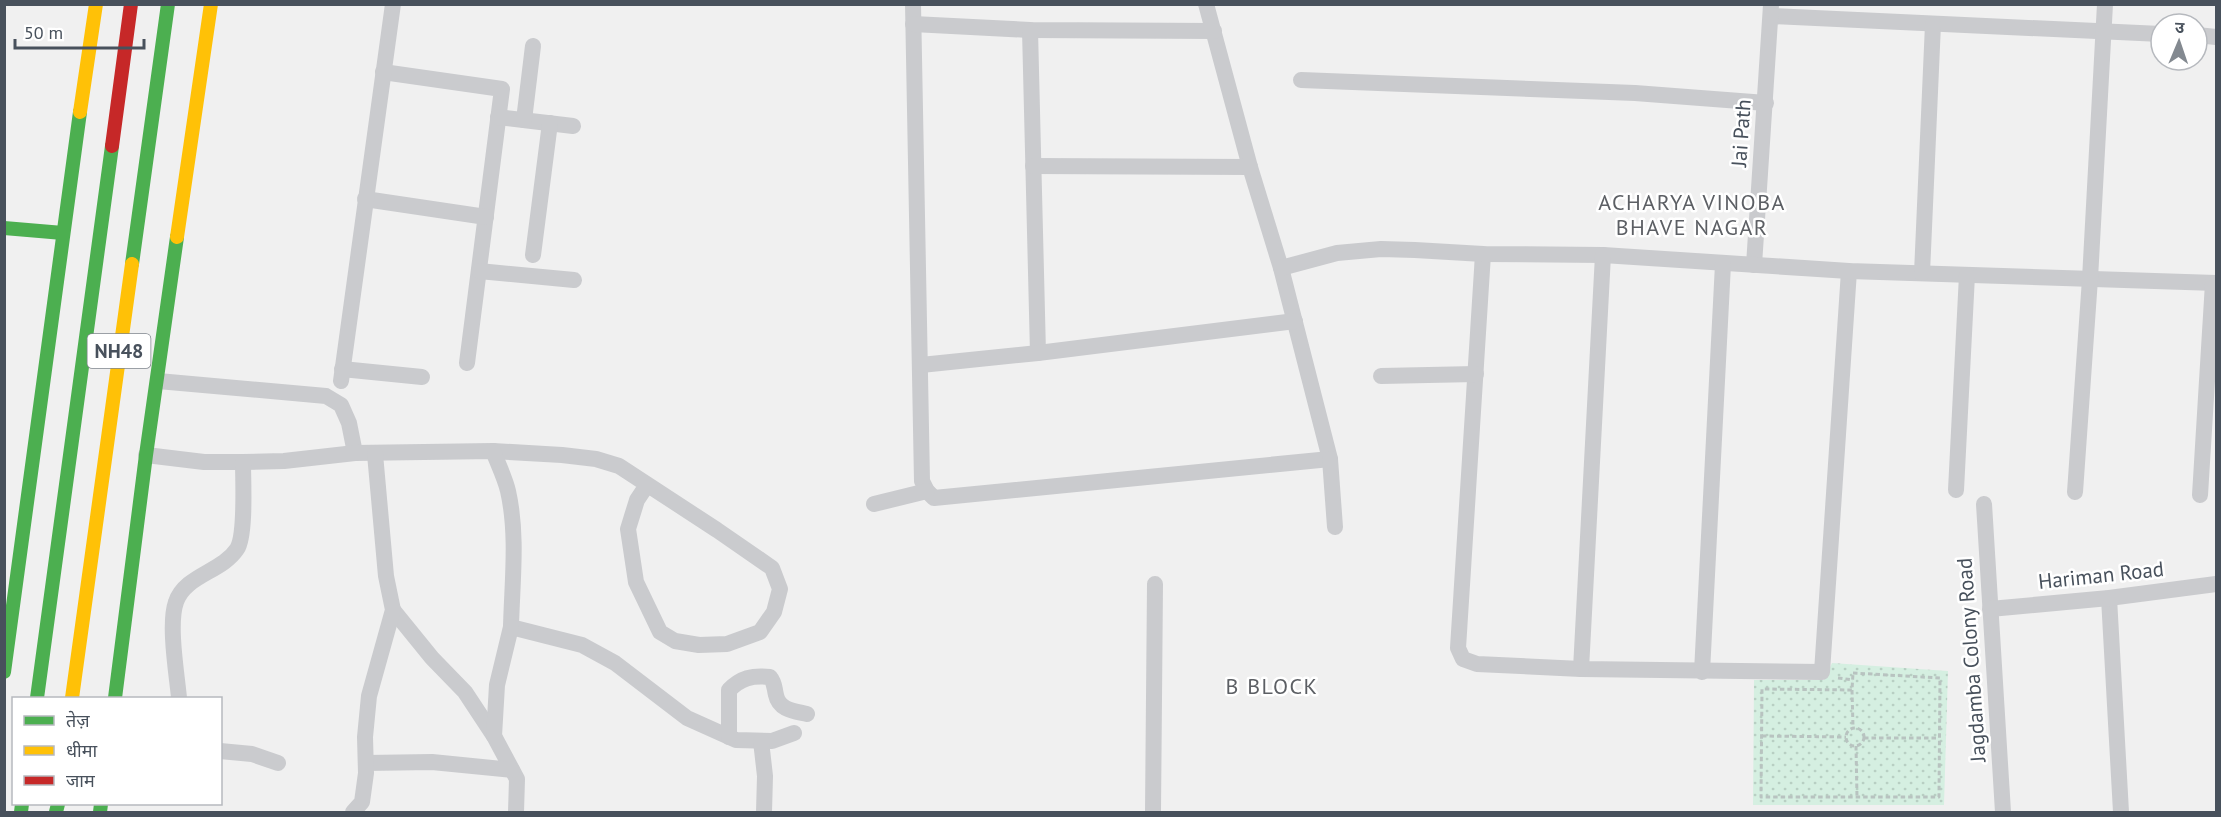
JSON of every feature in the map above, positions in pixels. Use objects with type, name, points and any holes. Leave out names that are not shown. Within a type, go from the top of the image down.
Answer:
[{"type":"main road","points":[[4,672],[96,4]]},
{"type":"main road","name":"NH48","points":[[37,697],[131,4]]},
{"type":"main road","name":"NH48","points":[[72,697],[168,4]]},
{"type":"main road","points":[[115,697],[146,455],[211,4]]},
{"type":"main road","points":[[4,228],[63,233]]},
{"type":"street","points":[[393,4],[341,375],[422,377]]},
{"type":"street","points":[[913,4],[922,481],[927,491],[934,498],[1330,459]]},
{"type":"street","points":[[1206,4],[1250,167],[1281,268],[1330,459],[1335,527]]},
{"type":"street","points":[[2075,492],[2090,279],[2105,4]]},
{"type":"street","points":[[1771,10],[1933,24],[2149,33]]},
{"type":"street","name":"Jai Path","points":[[1754,265],[1771,10]]},
{"type":"street","points":[[913,24],[1030,30],[1214,31]]},
{"type":"street","points":[[1922,273],[1933,24]]},
{"type":"street","points":[[1030,30],[1038,353]]},
{"type":"street","points":[[524,120],[533,46]]},
{"type":"street","points":[[383,72],[502,89],[467,363]]},
{"type":"street","points":[[1301,80],[1635,93],[1766,103]]},
{"type":"street","points":[[498,117],[573,126]]},
{"type":"street","points":[[533,255],[549,123]]},
{"type":"street","points":[[1033,166],[1250,167]]},
{"type":"street","points":[[364,199],[486,216]]},
{"type":"street","points":[[1281,268],[1337,253],[1381,249],[1483,254],[1603,255],[1849,271],[2215,283],[2200,495]]},
{"type":"street","points":[[1483,254],[1458,648],[1463,659],[1477,664],[1581,669],[1822,672],[1849,271]]},
{"type":"street","points":[[1581,669],[1603,255]]},
{"type":"street","points":[[1702,672],[1723,264]]},
{"type":"street","points":[[479,271],[574,280]]},
{"type":"street","points":[[1956,490],[1967,275]]},
{"type":"street","points":[[921,365],[1295,321]]},
{"type":"street","points":[[1381,376],[1476,374]]},
{"type":"street","points":[[158,381],[326,396],[341,405],[349,423],[355,453]]},
{"type":"street","points":[[146,455],[204,462],[284,461],[355,453],[493,452],[596,459],[618,466],[647,485],[772,568],[780,589],[774,612],[760,632],[728,644],[699,645],[675,641],[660,632],[636,582],[628,529],[638,500],[647,485]]},
{"type":"street","points":[[493,452],[508,490],[512,515],[513,560],[511,627],[497,686],[494,736]]},
{"type":"street","points":[[353,813],[362,802],[369,696],[393,610],[386,576],[375,454]]},
{"type":"street","points":[[179,697],[173,622],[176,602],[185,587],[229,557],[238,548],[242,534],[243,462]]},
{"type":"street","points":[[874,504],[927,491]]},
{"type":"street","name":"Jagdamba Colony Road","points":[[1984,504],[2003,813]]},
{"type":"street","points":[[1153,813],[1155,584]]},
{"type":"street","name":"Hariman Road","points":[[1990,609],[2109,598],[2217,584]]},
{"type":"street","points":[[2109,598],[2121,813]]},
{"type":"street","points":[[393,610],[432,658],[465,692],[494,736],[517,779],[516,813]]},
{"type":"street","points":[[511,627],[582,645],[615,663],[687,718],[736,740],[772,741],[794,734]]},
{"type":"street","points":[[729,737],[729,690],[740,680],[760,676],[770,677],[774,683],[776,698],[786,710],[807,714]]},
{"type":"street","points":[[761,741],[765,776],[764,813]]},
{"type":"street","points":[[222,751],[252,754],[278,763]]},
{"type":"street","points":[[366,764],[432,762],[512,770]]},
{"type":"path","points":[[1852,690],[1762,689],[1761,797],[1939,797],[1940,678],[1853,673],[1853,728]]},
{"type":"path","points":[[1853,728],[1861,730],[1864,738],[1862,743],[1856,746],[1848,742],[1846,736],[1853,728]]},
{"type":"path","points":[[1761,736],[1846,736]]},
{"type":"path","points":[[1864,738],[1939,738]]},
{"type":"path","points":[[1856,746],[1857,797]]},
{"type":"green space","points":[[1832,663],[1948,671],[1944,805],[1753,805],[1754,680],[1824,680]]},
{"type":"traffic: fast","points":[[132,264],[168,4]]},
{"type":"traffic: fast","points":[[4,672],[80,112]]},
{"type":"traffic: fast","points":[[37,697],[112,146]]},
{"type":"traffic: fast","points":[[4,228],[63,233]]},
{"type":"traffic: fast","points":[[115,697],[177,237]]},
{"type":"traffic: fast","points":[[21,812],[22,805]]},
{"type":"traffic: fast","points":[[56,812],[58,805]]},
{"type":"traffic: fast","points":[[100,812],[101,805]]},
{"type":"traffic: slow","points":[[80,112],[96,4]]},
{"type":"traffic: slow","points":[[177,237],[211,4]]},
{"type":"traffic: slow","points":[[72,697],[132,264]]},
{"type":"traffic: jam","points":[[112,146],[131,4]]},
{"type":"district","name":"ACHARYA VINOBA BHAVE NAGAR","points":[[1692,214]]},
{"type":"district","name":"B BLOCK","points":[[1272,686]]}]
